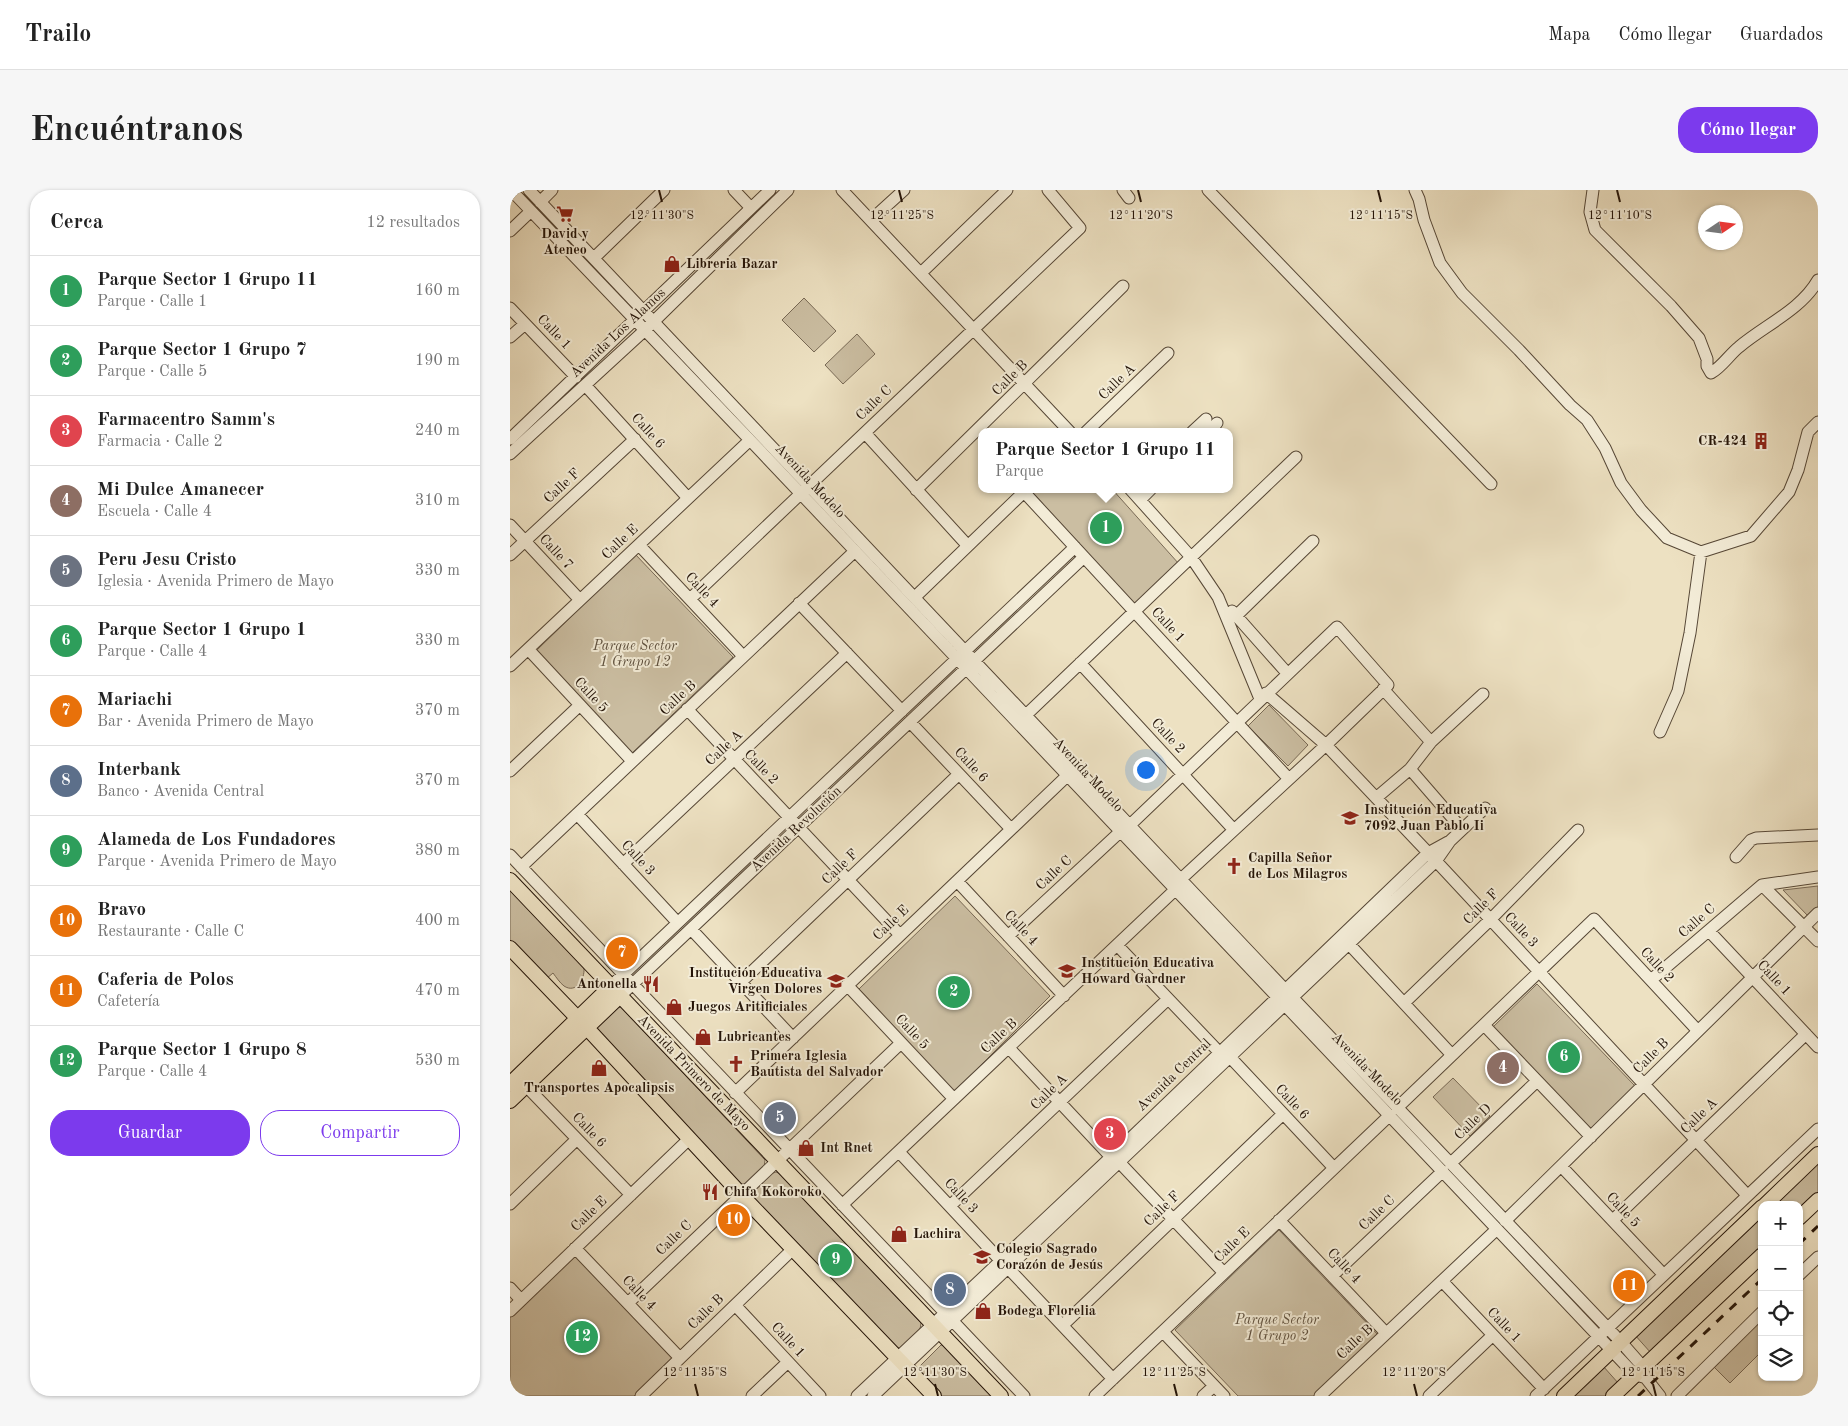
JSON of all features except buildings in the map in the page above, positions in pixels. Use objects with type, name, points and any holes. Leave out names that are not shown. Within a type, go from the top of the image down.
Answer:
[{"type":"main road","name":"Avenida Primero de Mayo","points":[[510,880],[1002,1396]]},
{"type":"main road","points":[[510,948],[934,1396]]},
{"type":"main road","name":"Avenida Revolución","points":[[510,1101],[516,1079],[582,1023],[615,991]]},
{"type":"main road","points":[[1768,1201],[1818,1154]]},
{"type":"main road","points":[[1803,1214],[1818,1200]]},
{"type":"main road","points":[[1564,1396],[1758,1211]]},
{"type":"main road","points":[[1613,1396],[1641,1373],[1758,1259]]},
{"type":"street","name":"Avenida Modelo","points":[[511,190],[750,440],[805,489],[915,597],[961,655]]},
{"type":"street","name":"Avenida Modelo","points":[[529,190],[645,311],[805,489],[855,550],[970,664],[1026,715],[1126,828],[1284,997],[1617,1346],[1660,1396]]},
{"type":"street","points":[[540,202],[552,190]]},
{"type":"street","points":[[594,258],[664,190]]},
{"type":"street","points":[[734,190],[751,208]]},
{"type":"street","name":"Avenida Los Alamos","points":[[510,454],[645,330],[788,190]]},
{"type":"street","points":[[842,190],[1066,428]]},
{"type":"street","points":[[871,220],[904,190]]},
{"type":"street","points":[[920,273],[1007,190]]},
{"type":"street","name":"Calle C","points":[[690,599],[1080,228],[1048,190]]},
{"type":"street","points":[[1208,190],[1491,484]]},
{"type":"street","points":[[1415,190],[1440,263],[1462,293],[1519,350],[1570,406],[1587,420],[1605,448],[1621,483],[1641,510],[1667,538],[1701,552],[1751,536],[1789,492],[1798,470],[1808,432],[1818,422]]},
{"type":"street","points":[[1594,190],[1590,212],[1595,230],[1671,306],[1699,338],[1707,358],[1707,366],[1711,373],[1751,337],[1796,306],[1811,292],[1818,280]]},
{"type":"street","name":"Avenida Los Alamos","points":[[510,439],[751,208],[762,193]]},
{"type":"street","points":[[510,231],[531,211]]},
{"type":"street","name":"Calle B","points":[[980,428],[1123,286]]},
{"type":"street","name":"Calle 1","points":[[510,308],[576,377]]},
{"type":"street","points":[[510,337],[525,324]]},
{"type":"street","name":"Calle A","points":[[1090,428],[1168,353]]},
{"type":"street","name":"Calle 6","points":[[586,385],[688,498]]},
{"type":"street","name":"Calle B","points":[[916,490],[978,430]]},
{"type":"street","points":[[865,433],[968,546]]},
{"type":"street","name":"Calle F","points":[[510,556],[635,439]]},
{"type":"street","name":"Calle E","points":[[510,666],[750,440]]},
{"type":"street","points":[[1026,715],[1296,458]]},
{"type":"street","points":[[915,597],[1023,493]]},
{"type":"street","name":"Calle 1","points":[[1027,493],[1289,779]]},
{"type":"street","points":[[1134,493],[1191,557],[1218,597],[1287,673]]},
{"type":"street","points":[[1140,500],[1147,493]]},
{"type":"street","name":"Calle 7","points":[[510,525],[580,600]]},
{"type":"street","points":[[1236,616],[1313,541]]},
{"type":"street","name":"Calle 4","points":[[639,545],[743,656]]},
{"type":"street","name":"Avenida Revolución","points":[[615,991],[632,984],[691,929],[902,711],[1075,547]]},
{"type":"street","name":"Calle B","points":[[521,867],[855,550]]},
{"type":"street","points":[[1660,732],[1678,691],[1690,633],[1701,552]]},
{"type":"street","name":"Avenida Revolución","points":[[615,991],[623,975],[678,922],[910,722],[1084,557]]},
{"type":"street","points":[[1218,597],[1263,696]]},
{"type":"street","points":[[798,604],[902,711]]},
{"type":"street","name":"Calle C","points":[[1008,936],[1183,775],[1263,696],[1337,627],[1388,684],[1383,689]]},
{"type":"street","name":"Calle 5","points":[[528,650],[632,761]]},
{"type":"street","name":"Calle A","points":[[623,864],[846,653]]},
{"type":"street","name":"Calle 2","points":[[1080,663],[1234,830]]},
{"type":"street","name":"Avenida Modelo","points":[[970,664],[1068,775],[1126,828]]},
{"type":"street","points":[[1383,689],[1431,742]]},
{"type":"street","name":"Calle B","points":[[842,1205],[1064,996],[1234,830],[1383,689]]},
{"type":"street","points":[[1376,798],[1410,769],[1431,742],[1483,694]]},
{"type":"street","name":"Calle 3","points":[[1263,696],[1326,745],[1491,919],[1747,1195]]},
{"type":"street","points":[[510,771],[580,705]]},
{"type":"street","name":"Calle 2","points":[[688,709],[793,823]]},
{"type":"street","name":"Calle 6","points":[[910,722],[1011,829]]},
{"type":"street","points":[[1410,769],[1462,830]]},
{"type":"street","name":"Calle F","points":[[741,982],[959,774]]},
{"type":"street","name":"Calle E","points":[[735,1093],[1068,775]]},
{"type":"street","name":"Avenida Central","points":[[873,1396],[901,1362],[936,1328],[1116,1160],[1224,1054],[1485,808]]},
{"type":"street","name":"Calle 3","points":[[576,814],[678,922]]},
{"type":"street","points":[[793,823],[900,936]]},
{"type":"street","name":"Calle F","points":[[1404,1003],[1491,919],[1578,830]]},
{"type":"street","points":[[1736,857],[1756,838],[1818,835]]},
{"type":"street","name":"Avenida Primero de Mayo","points":[[510,855],[1024,1396]]},
{"type":"street","name":"Avenida Central","points":[[1284,997],[1348,943],[1432,857]]},
{"type":"street","points":[[1762,885],[1818,878]]},
{"type":"street","name":"Calle 4","points":[[957,881],[1064,996]]},
{"type":"street","points":[[1762,885],[1818,941]]},
{"type":"street","name":"Calle C","points":[[1651,980],[1762,885]]},
{"type":"street","name":"Calle B","points":[[1320,1396],[1501,1225],[1818,914]]},
{"type":"street","name":"Calle E","points":[[1095,1396],[1594,920]]},
{"type":"street","name":"Calle 2","points":[[1594,920],[1698,1031]]},
{"type":"street","points":[[691,929],[793,1038]]},
{"type":"street","name":"Calle 1","points":[[1709,931],[1818,1047]]},
{"type":"street","points":[[1348,943],[1452,1055]]},
{"type":"street","points":[[1117,945],[1224,1054]]},
{"type":"street","name":"Calle 5","points":[[847,985],[954,1099]]},
{"type":"street","name":"Calle A","points":[[950,1206],[1168,999]]},
{"type":"street","points":[[1484,1025],[1591,1137]]},
{"type":"street","name":"Calle A","points":[[1613,1220],[1806,1034]]},
{"type":"street","points":[[790,1149],[901,1043]]},
{"type":"street","points":[[1008,1048],[1224,1273]]},
{"type":"street","name":"Calle 6","points":[[1224,1054],[1334,1168]]},
{"type":"street","name":"Calle 6","points":[[516,1079],[631,1194]]},
{"type":"street","name":"Calle D","points":[[1447,1167],[1537,1081]]},
{"type":"street","name":"Calle F","points":[[1062,1325],[1283,1114]]},
{"type":"street","points":[[1540,1392],[1818,1129]]},
{"type":"street","name":"Calle E","points":[[510,1311],[689,1138]]},
{"type":"street","points":[[510,1204],[577,1139]]},
{"type":"street","name":"Calle C","points":[[628,1303],[790,1149]]},
{"type":"street","name":"Calle 3","points":[[898,1152],[1113,1379]]},
{"type":"street","name":"Calle 5","points":[[1561,1166],[1663,1274]]},
{"type":"street","name":"Calle C","points":[[1332,1276],[1447,1167]]},
{"type":"street","name":"Calle 4","points":[[1279,1220],[1386,1333]]},
{"type":"street","name":"Calle 4","points":[[575,1248],[680,1358]]},
{"type":"street","name":"Calle B","points":[[641,1396],[793,1249]]},
{"type":"street","points":[[1803,1271],[1818,1257]]},
{"type":"street","name":"Calle 1","points":[[1442,1281],[1493,1335],[1540,1392]]},
{"type":"street","points":[[510,1288],[521,1300]]},
{"type":"street","name":"Calle 1","points":[[735,1305],[820,1396]]},
{"type":"street","points":[[1677,1396],[1758,1316]]},
{"type":"street","points":[[1163,1332],[1224,1396]]},
{"type":"street","points":[[1429,1396],[1493,1335]]},
{"type":"street","points":[[752,1396],[788,1362]]},
{"type":"street","name":"Avenida Central","points":[[857,1396],[901,1362]]},
{"type":"street","points":[[1203,1396],[1214,1386]]},
{"type":"street","points":[[1329,1387],[1337,1396]]},
{"type":"green space","points":[[804,298],[836,331],[814,352],[782,320]]},
{"type":"green space","points":[[857,334],[875,354],[843,384],[825,365]]},
{"type":"green space","points":[[1033,493],[1116,493],[1179,564],[1135,605]]},
{"type":"green space","name":"Parque Sector 1 Grupo 12","points":[[635,554],[733,657],[632,753],[536,651]]},
{"type":"green space","points":[[1269,705],[1308,745],[1288,766],[1248,726]]},
{"type":"green space","points":[[1818,886],[1818,907],[1808,916],[1783,890]]},
{"type":"green space","points":[[510,890],[584,968],[583,977],[576,987],[568,988],[564,986],[553,973],[546,979],[510,942]]},
{"type":"green space","points":[[955,896],[1050,996],[954,1092],[859,989]]},
{"type":"green space","points":[[1537,984],[1635,1086],[1591,1129],[1492,1028]]},
{"type":"green space","points":[[621,1007],[765,1160],[764,1167],[747,1184],[738,1184],[595,1028],[616,1008]]},
{"type":"green space","points":[[1453,1078],[1490,1116],[1470,1136],[1433,1097]]},
{"type":"green space","points":[[1818,1163],[1818,1193],[1803,1207],[1803,1201],[1777,1201]]},
{"type":"green space","points":[[776,1172],[781,1174],[921,1323],[917,1334],[901,1348],[896,1348],[751,1196],[761,1182]]},
{"type":"green space","points":[[1758,1219],[1758,1250],[1651,1353],[1634,1334]]},
{"type":"green space","name":"Parque Sector 1 Grupo 2","points":[[1279,1230],[1378,1335],[1314,1396],[1238,1396],[1175,1330]]},
{"type":"green space","points":[[575,1255],[674,1358],[634,1396],[513,1396],[510,1393],[510,1316]]},
{"type":"green space","points":[[1758,1324],[1758,1355],[1730,1383],[1714,1367]]},
{"type":"green space","points":[[941,1345],[944,1345],[993,1396],[940,1396],[918,1371],[919,1367]]},
{"type":"green space","points":[[1603,1366],[1619,1384],[1606,1396],[1572,1396]]},
{"type":"railway","points":[[1803,1240],[1818,1226]]},
{"type":"railway","points":[[1638,1396],[1758,1283]]},
{"type":"place","name":"David y Ateneo","points":[[565,214]]},
{"type":"place","name":"Libreria Bazar","points":[[672,264]]},
{"type":"place","name":"CR-424","points":[[1761,441]]},
{"type":"place","name":"Parque Sector 1 Grupo 11","points":[[1106,528]]},
{"type":"place","name":"Institución Educativa 7092 Juan Pablo Ii","points":[[1350,818]]},
{"type":"place","name":"Capilla Señor de Los Milagros","points":[[1234,866]]},
{"type":"place","name":"Mariachi","points":[[622,953]]},
{"type":"place","name":"Institución Educativa Howard Gardner","points":[[1067,971]]},
{"type":"place","name":"Institución Educativa Virgen Dolores","points":[[836,981]]},
{"type":"place","name":"Antonella","points":[[651,984]]},
{"type":"place","name":"Parque Sector 1 Grupo 7","points":[[954,992]]},
{"type":"place","name":"Juegos Aritificiales","points":[[674,1007]]},
{"type":"place","name":"Lubricantes","points":[[703,1037]]},
{"type":"place","name":"Parque Sector 1 Grupo 1","points":[[1564,1057]]},
{"type":"place","name":"Primera Iglesia Bautista del Salvador","points":[[736,1064]]},
{"type":"place","name":"Transportes Apocalipsis","points":[[599,1068]]},
{"type":"place","name":"Mi Dulce Amanecer","points":[[1503,1068]]},
{"type":"place","name":"Peru Jesu Cristo","points":[[780,1118]]},
{"type":"place","name":"Farmacentro Samm's","points":[[1110,1134]]},
{"type":"place","name":"Int Rnet","points":[[806,1148]]},
{"type":"place","name":"Chifa Kokoroko","points":[[710,1192]]},
{"type":"place","name":"Bravo","points":[[734,1220]]},
{"type":"place","name":"Lachira","points":[[899,1234]]},
{"type":"place","name":"Colegio Sagrado Corazón de Jesús","points":[[982,1257]]},
{"type":"place","name":"Alameda de Los Fundadores","points":[[836,1260]]},
{"type":"place","name":"Caferia de Polos","points":[[1629,1286]]},
{"type":"place","name":"Interbank","points":[[950,1290]]},
{"type":"place","name":"Bodega Florelia","points":[[983,1311]]},
{"type":"place","name":"Parque Sector 1 Grupo 8","points":[[582,1337]]}]
